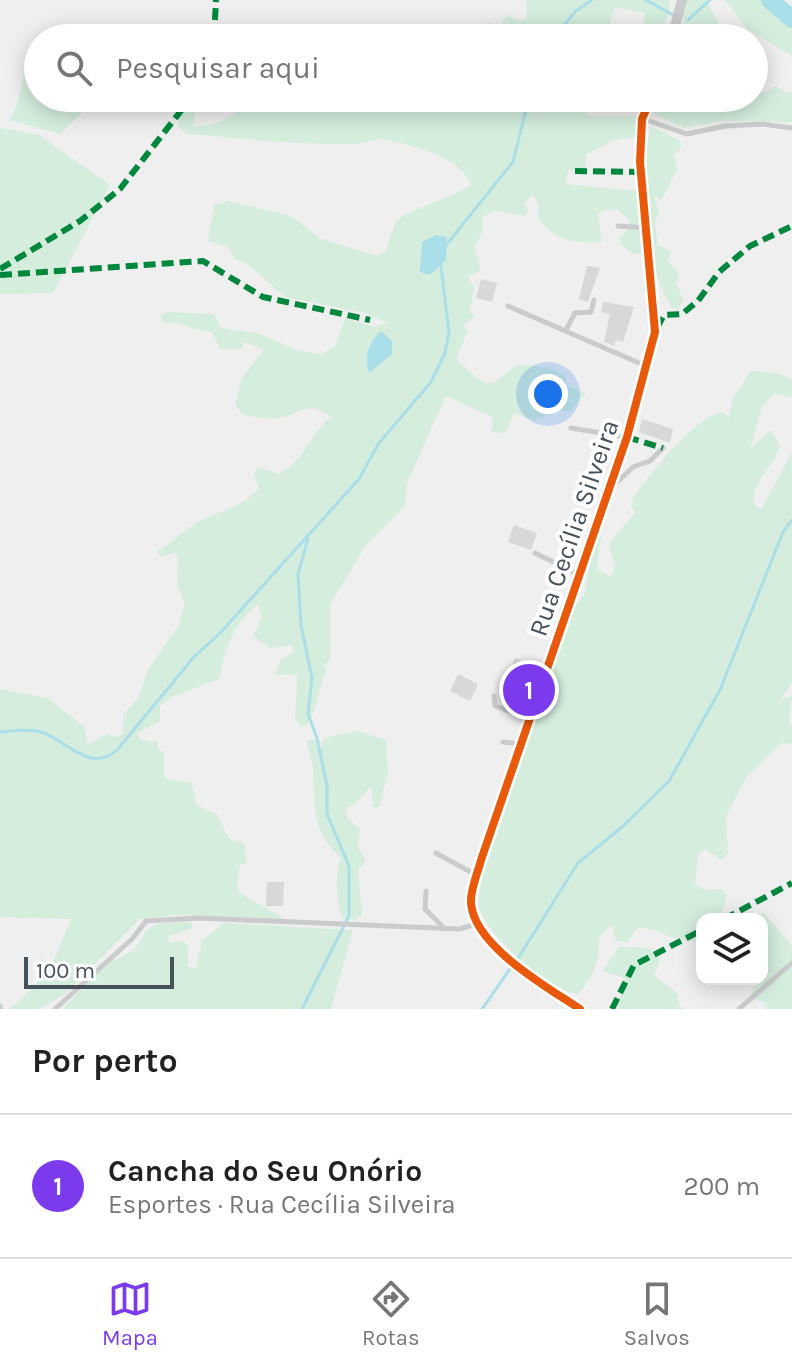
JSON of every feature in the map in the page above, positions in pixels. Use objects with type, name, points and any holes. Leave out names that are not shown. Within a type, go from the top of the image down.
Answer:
[{"type":"street","points":[[676,24],[682,0]]},
{"type":"street","name":"Rua Cecília Silveira","points":[[478,923],[471,902],[477,876],[627,437],[655,332],[640,162],[645,112]]},
{"type":"street","points":[[478,923],[514,965],[580,1009]]},
{"type":"lane","points":[[642,119],[687,134],[725,126],[762,124],[792,128]]},
{"type":"lane","points":[[618,226],[646,228]]},
{"type":"lane","points":[[566,330],[575,313],[591,312],[594,300]]},
{"type":"lane","points":[[508,306],[646,366]]},
{"type":"lane","points":[[571,428],[627,437]]},
{"type":"lane","points":[[608,488],[663,448]]},
{"type":"lane","points":[[535,553],[579,575]]},
{"type":"lane","points":[[494,696],[495,706],[523,716],[528,728]]},
{"type":"lane","points":[[503,742],[522,744]]},
{"type":"lane","points":[[436,853],[477,876]]},
{"type":"lane","points":[[426,891],[425,909],[445,929]]},
{"type":"lane","points":[[55,1009],[132,939],[146,921],[199,918],[445,929],[459,929],[478,923]]},
{"type":"lane","points":[[739,1009],[792,963]]},
{"type":"green space","points":[[526,0],[670,0],[670,10],[664,24],[644,24],[645,13],[615,7],[609,24],[503,24],[502,21],[507,15],[521,21],[527,17]]},
{"type":"green space","points":[[687,0],[706,0],[719,24],[682,24]]},
{"type":"green space","points":[[725,0],[766,0],[792,22],[792,56],[768,42],[768,24],[743,24]]},
{"type":"green space","points":[[24,75],[24,112],[83,112],[60,134],[9,120]]},
{"type":"green space","points":[[776,86],[790,94],[792,91],[792,122],[722,121],[684,128],[654,112],[768,112],[768,90]]},
{"type":"green space","points":[[178,112],[196,112],[193,127],[215,124],[238,112],[585,112],[589,116],[642,116],[637,137],[614,140],[586,154],[585,169],[568,170],[566,184],[637,191],[642,253],[633,254],[621,245],[620,237],[630,227],[629,219],[618,210],[604,210],[598,214],[602,242],[574,241],[553,233],[538,219],[539,206],[533,194],[524,205],[529,211],[524,216],[496,211],[483,216],[483,231],[474,247],[481,271],[468,276],[474,289],[470,311],[475,316],[463,325],[468,330],[456,359],[486,383],[494,382],[514,367],[529,365],[557,371],[566,377],[566,385],[586,393],[569,412],[555,410],[535,419],[514,413],[505,433],[491,432],[493,417],[446,396],[407,483],[405,506],[366,545],[330,605],[331,655],[329,662],[323,665],[327,670],[307,725],[300,726],[295,720],[297,675],[275,674],[281,660],[293,652],[292,645],[270,648],[253,636],[262,617],[258,604],[242,620],[231,638],[219,679],[171,697],[160,706],[160,721],[137,734],[141,740],[157,742],[158,749],[164,752],[164,776],[170,780],[192,783],[196,805],[217,814],[229,839],[244,843],[247,864],[240,864],[237,886],[240,893],[284,919],[177,915],[140,919],[64,995],[38,1009],[10,1009],[36,985],[41,958],[47,963],[54,960],[71,919],[0,917],[0,689],[48,698],[84,727],[88,745],[107,734],[114,737],[123,734],[123,715],[138,698],[148,670],[178,626],[185,605],[177,585],[178,558],[175,552],[161,557],[157,551],[193,525],[245,501],[259,488],[254,474],[257,467],[279,474],[288,469],[331,417],[309,408],[276,418],[243,415],[235,404],[242,378],[264,349],[244,342],[242,349],[220,349],[212,332],[164,322],[160,316],[167,312],[214,314],[221,328],[258,333],[299,351],[322,354],[336,345],[345,318],[373,327],[388,323],[365,313],[285,297],[249,265],[235,259],[228,247],[208,241],[214,205],[228,201],[291,216],[321,239],[377,256],[386,251],[395,224],[402,217],[471,185],[467,176],[449,161],[389,140],[353,144],[270,141],[187,134],[179,127]]},
{"type":"green space","points":[[651,126],[680,141],[681,148],[674,155],[677,170],[661,200],[654,195],[659,213],[655,222],[658,245],[671,251],[668,260],[679,274],[676,283],[684,301],[678,309],[672,308],[654,268],[645,220],[645,170]]},
{"type":"green space","points":[[0,128],[39,135],[110,185],[53,293],[0,294]]},
{"type":"green space","points":[[751,371],[776,373],[792,379],[792,397],[774,394],[762,407],[750,449],[770,430],[780,445],[756,487],[754,504],[761,510],[792,452],[792,682],[781,699],[792,696],[789,724],[792,727],[792,744],[781,743],[746,778],[726,816],[728,853],[721,860],[706,849],[698,854],[695,885],[705,890],[722,889],[727,896],[721,913],[696,913],[696,940],[637,928],[628,942],[616,941],[611,925],[599,938],[597,962],[588,982],[578,994],[566,991],[536,973],[492,931],[479,906],[480,881],[567,615],[585,594],[593,539],[601,536],[597,569],[611,577],[615,567],[609,544],[635,513],[631,506],[633,498],[673,448],[699,425],[722,412],[729,418],[732,400]]},
{"type":"green space","points":[[358,731],[386,740],[388,773],[379,807],[373,807],[371,786],[355,804],[345,809],[348,819],[360,829],[358,847],[366,861],[358,870],[362,914],[355,920],[343,918],[340,912],[337,888],[341,857],[324,838],[316,818],[313,767],[307,740],[314,739],[321,747],[324,738]]},
{"type":"green space","points":[[768,918],[792,946],[792,1009],[766,1009],[764,1002],[756,999],[749,1003],[754,985],[768,985]]},
{"type":"green space","points":[[190,921],[193,928],[167,937],[169,943],[183,941],[188,946],[188,967],[196,968],[202,941],[224,923],[353,930],[331,1009],[63,1009],[102,967],[135,949],[147,930],[156,924]]},
{"type":"green space","points":[[619,947],[648,948],[661,958],[654,976],[678,994],[679,1006],[685,1009],[618,1009],[624,978],[603,971]]},
{"type":"water","points":[[436,235],[447,237],[446,260],[430,275],[420,272],[422,242]]},
{"type":"water","points":[[381,331],[392,341],[392,354],[369,373],[368,350]]},
{"type":"building","points":[[587,266],[600,268],[588,302],[579,299]]},
{"type":"building","points":[[481,279],[497,283],[492,302],[476,298]]},
{"type":"building","points":[[603,302],[634,307],[623,342],[616,340],[614,346],[604,342],[610,314],[601,312]]},
{"type":"building","points":[[642,419],[673,429],[670,443],[639,432]]},
{"type":"building","points":[[514,525],[537,533],[531,550],[508,542]]},
{"type":"building","points":[[515,658],[537,672],[525,709],[500,701]]},
{"type":"building","points":[[458,674],[478,684],[470,701],[450,691]]},
{"type":"building","points":[[267,882],[284,882],[283,906],[266,906]]},
{"type":"waterway","points":[[565,24],[592,0]]},
{"type":"waterway","points":[[646,0],[673,15]]},
{"type":"waterway","points":[[688,20],[710,0]]},
{"type":"waterway","points":[[770,0],[792,19]]},
{"type":"waterway","points":[[447,244],[513,162],[526,112]]},
{"type":"waterway","points":[[0,732],[39,731],[89,757],[107,756],[117,750],[194,657],[221,632],[359,479],[379,443],[431,382],[445,353],[449,332],[441,266]]},
{"type":"waterway","points":[[517,960],[578,863],[622,827],[669,781],[720,690],[783,532],[792,520]]},
{"type":"waterway","points":[[302,1009],[349,916],[349,866],[327,814],[327,786],[317,738],[308,714],[312,678],[301,625],[298,574],[308,539]]},
{"type":"waterway","points":[[482,1009],[512,966]]},
{"type":"marked path","points":[[215,24],[216,0]]},
{"type":"marked path","points":[[0,269],[80,221],[120,189],[180,112]]},
{"type":"marked path","points":[[575,171],[640,172]]},
{"type":"marked path","points":[[657,328],[664,315],[682,314],[698,301],[719,272],[750,246],[792,226]]},
{"type":"marked path","points":[[0,275],[203,261],[263,297],[370,320]]},
{"type":"marked path","points":[[627,437],[663,448]]},
{"type":"marked path","points":[[735,913],[792,883]]},
{"type":"marked path","points":[[612,1009],[634,965],[696,933]]},
{"type":"cycle path","points":[[580,1009],[498,950],[475,919],[471,898],[481,860],[627,437],[655,332],[640,162],[645,112]]},
{"type":"place","name":"Cancha do Seu Onório","points":[[529,690]]}]
